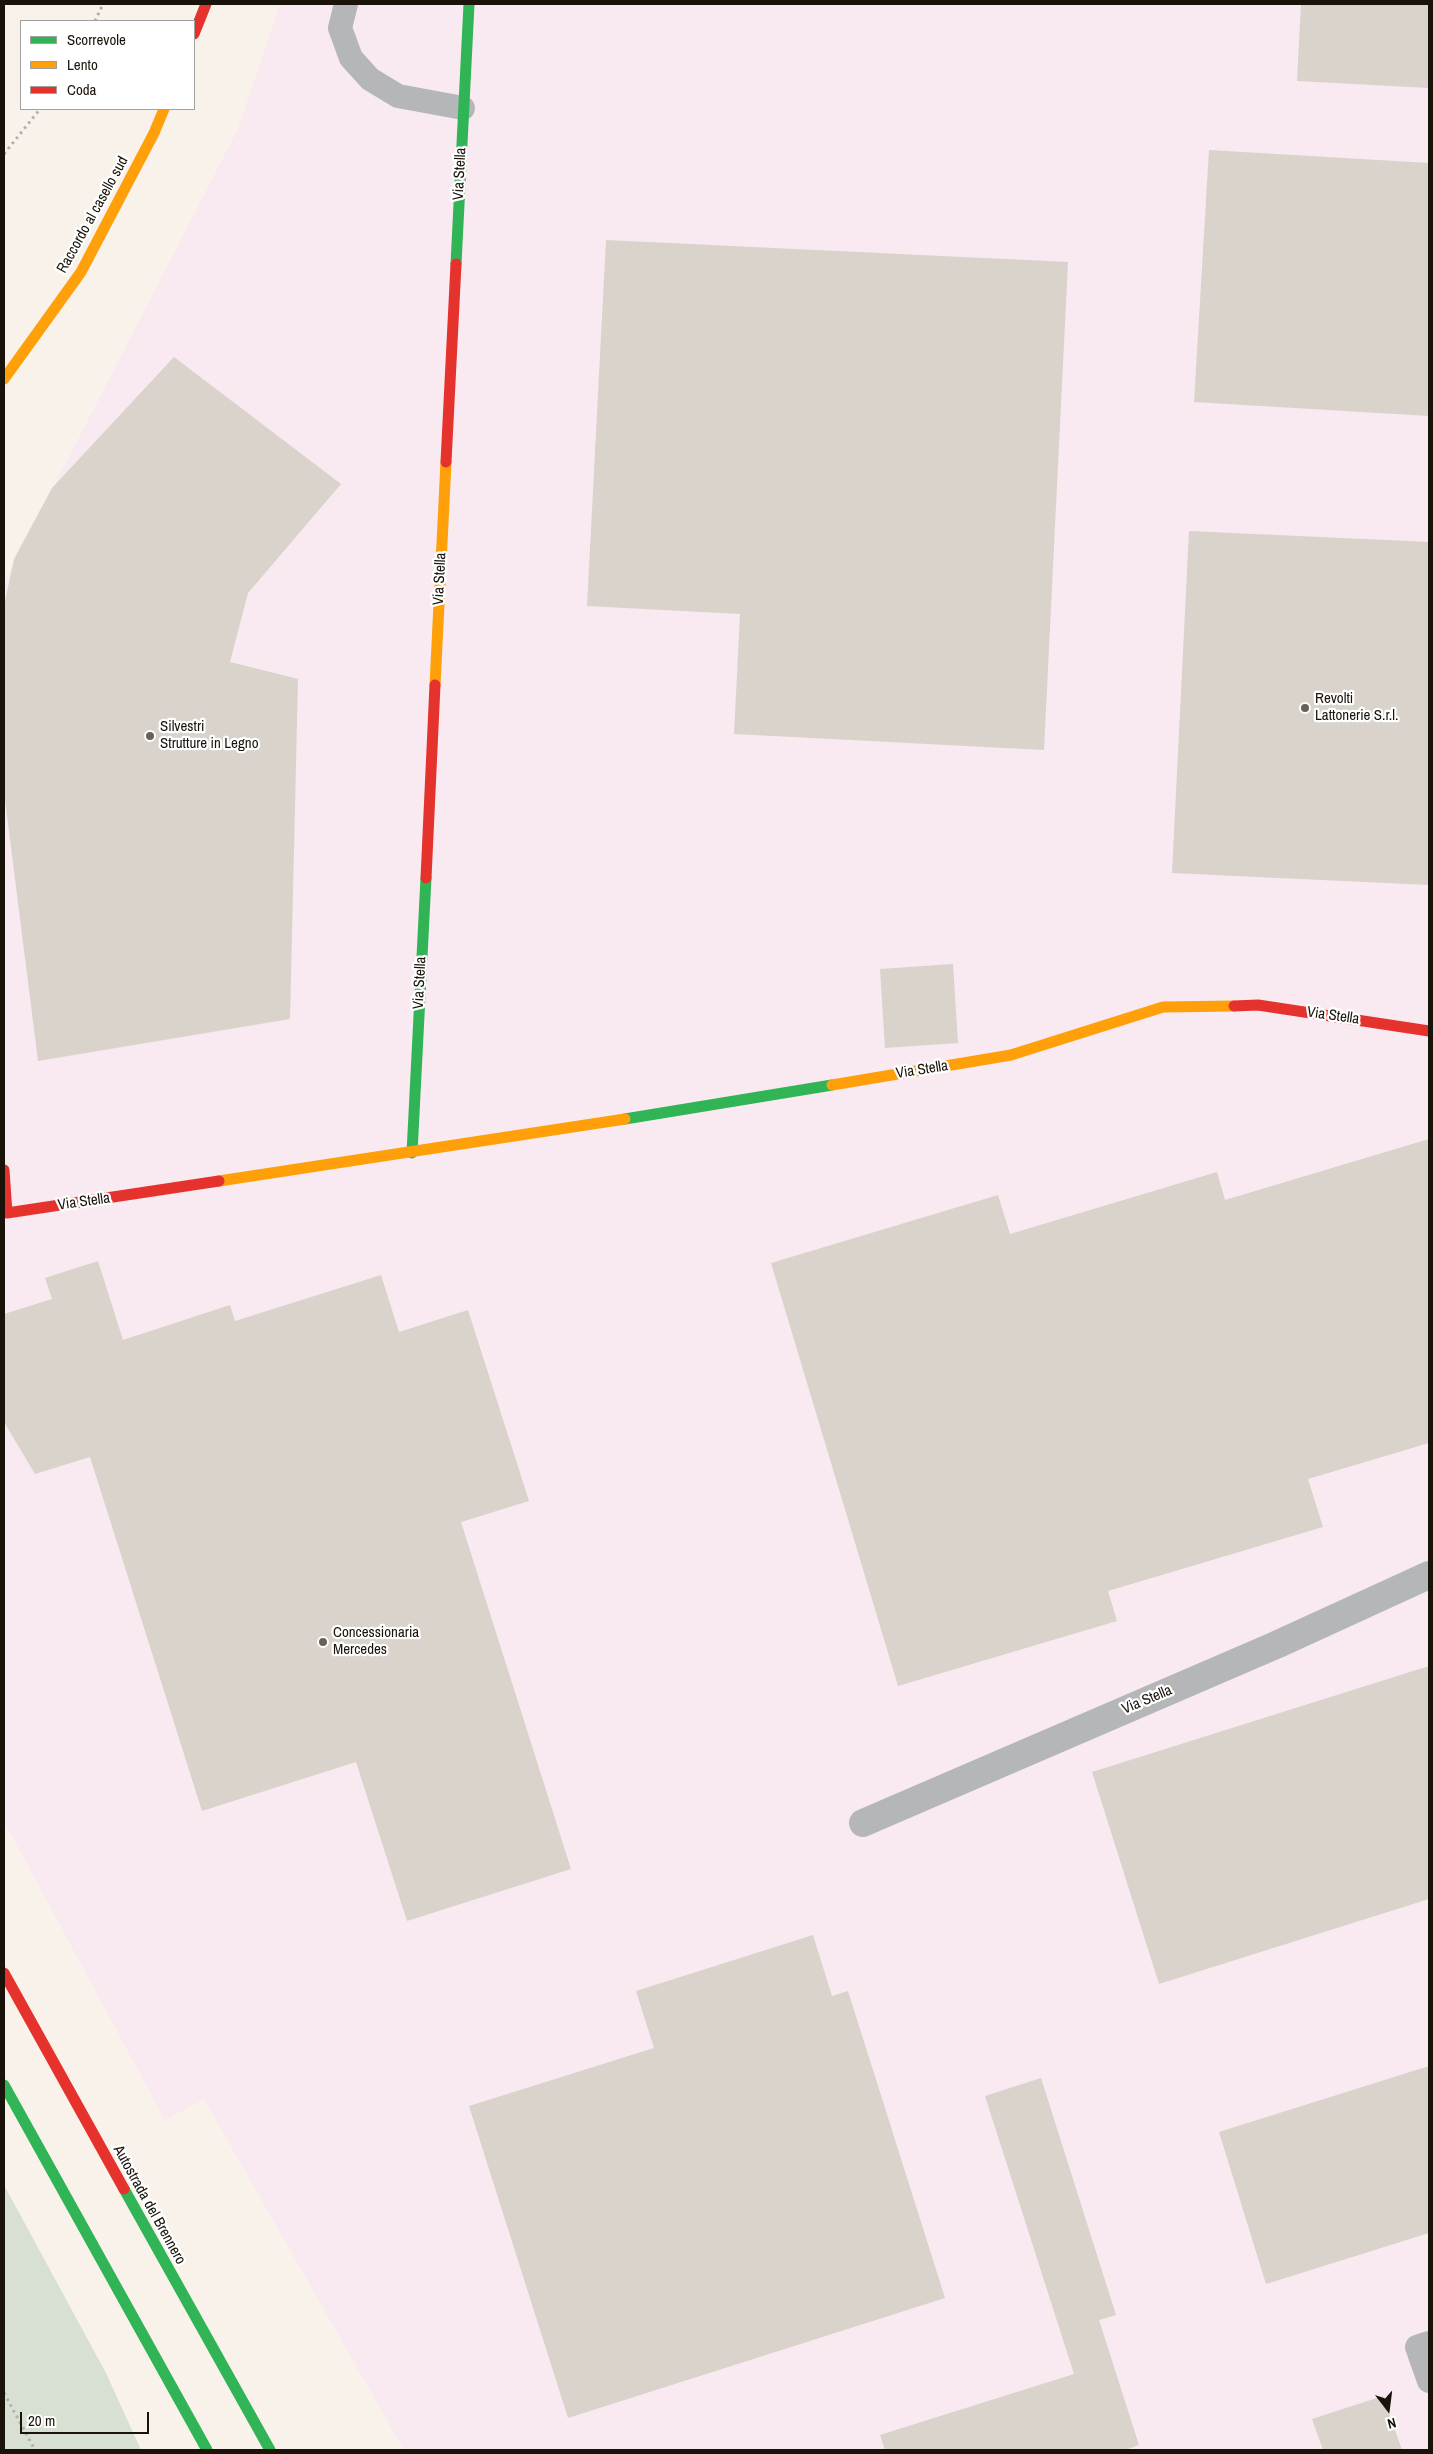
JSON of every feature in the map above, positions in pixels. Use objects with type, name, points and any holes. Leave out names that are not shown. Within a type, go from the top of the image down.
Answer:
[{"type":"main road","points":[[195,32],[206,4]]},
{"type":"main road","name":"Via Stella","points":[[412,1153],[469,4]]},
{"type":"main road","name":"Raccordo al casello sud","points":[[4,379],[81,272],[154,133],[164,110]]},
{"type":"main road","name":"Via Stella","points":[[4,1170],[7,1213],[412,1153],[1011,1055],[1163,1007],[1258,1005],[1429,1031]]},
{"type":"main road","name":"Autostrada del Brennero","points":[[4,1973],[270,2450]]},
{"type":"main road","points":[[4,2085],[207,2450]]},
{"type":"street","name":"Via Stella","points":[[863,1823],[1267,1648],[1429,1575]]},
{"type":"lane","points":[[346,4],[340,28],[351,58],[370,79],[398,96],[464,108]]},
{"type":"lane","points":[[1429,2343],[1418,2347],[1429,2380]]},
{"type":"path","points":[[95,20],[103,4]]},
{"type":"path","points":[[4,154],[39,110]]},
{"type":"path","points":[[4,2393],[35,2450]]},
{"type":"shaded area","points":[[280,4],[1429,4],[1429,2450],[404,2450],[204,2099],[165,2120],[4,1821],[4,583],[237,131]]},
{"type":"shaded area","points":[[4,2185],[106,2373],[141,2450],[4,2450]]},
{"type":"building","points":[[1301,4],[1429,4],[1429,88],[1297,81]]},
{"type":"building","points":[[1209,150],[1429,163],[1429,416],[1194,402]]},
{"type":"building","points":[[606,240],[1068,262],[1044,750],[734,734],[740,614],[587,606]]},
{"type":"building","name":"Silvestri Strutture in Legno","points":[[174,357],[341,484],[248,593],[230,662],[298,679],[290,1019],[38,1061],[4,792],[4,606],[14,559],[52,488]]},
{"type":"building","name":"Revolti Lattonerie S.r.l.","points":[[1189,531],[1429,542],[1429,885],[1172,873]]},
{"type":"building","points":[[953,964],[958,1043],[885,1048],[880,969]]},
{"type":"building","points":[[1429,1139],[1429,1443],[1308,1479],[1323,1527],[1108,1591],[1117,1621],[898,1686],[771,1263],[998,1195],[1010,1234],[1217,1172],[1225,1200]]},
{"type":"building","name":"Concessionaria Mercedes","points":[[98,1261],[123,1340],[230,1305],[235,1321],[381,1275],[399,1332],[468,1310],[529,1501],[461,1522],[571,1869],[407,1921],[356,1762],[202,1811],[90,1457],[35,1474],[4,1422],[4,1314],[52,1299],[45,1278]]},
{"type":"building","points":[[1429,1666],[1429,1899],[1159,1984],[1092,1772]]},
{"type":"building","points":[[813,1935],[832,1996],[848,1991],[945,2298],[568,2418],[469,2106],[654,2048],[636,1991]]},
{"type":"building","points":[[1429,2066],[1429,2233],[1266,2284],[1219,2132]]},
{"type":"building","points":[[1041,2078],[1116,2315],[1099,2320],[1139,2445],[1125,2450],[885,2450],[880,2435],[1074,2374],[985,2096]]},
{"type":"building","points":[[1383,2396],[1402,2450],[1323,2450],[1312,2419]]},
{"type":"traffic: fast","points":[[456,264],[469,4]]},
{"type":"traffic: fast","points":[[412,1153],[426,878]]},
{"type":"traffic: fast","points":[[625,1119],[832,1085]]},
{"type":"traffic: fast","points":[[4,2085],[207,2450]]},
{"type":"traffic: fast","points":[[124,2189],[270,2450]]},
{"type":"traffic: slow","points":[[4,379],[81,272],[154,133],[164,110]]},
{"type":"traffic: slow","points":[[435,685],[446,462]]},
{"type":"traffic: slow","points":[[832,1085],[1011,1055],[1163,1007],[1234,1006]]},
{"type":"traffic: slow","points":[[219,1181],[625,1119]]},
{"type":"traffic: jam","points":[[195,32],[206,4]]},
{"type":"traffic: jam","points":[[446,462],[456,264]]},
{"type":"traffic: jam","points":[[426,878],[435,685]]},
{"type":"traffic: jam","points":[[1234,1006],[1258,1005],[1429,1031]]},
{"type":"traffic: jam","points":[[4,1170],[7,1213],[219,1181]]},
{"type":"traffic: jam","points":[[4,1973],[124,2189]]},
{"type":"place","name":"Revolti Lattonerie S.r.l.","points":[[1305,708]]},
{"type":"place","name":"Silvestri Strutture in Legno","points":[[150,736]]},
{"type":"place","name":"Concessionaria Mercedes","points":[[323,1642]]}]
